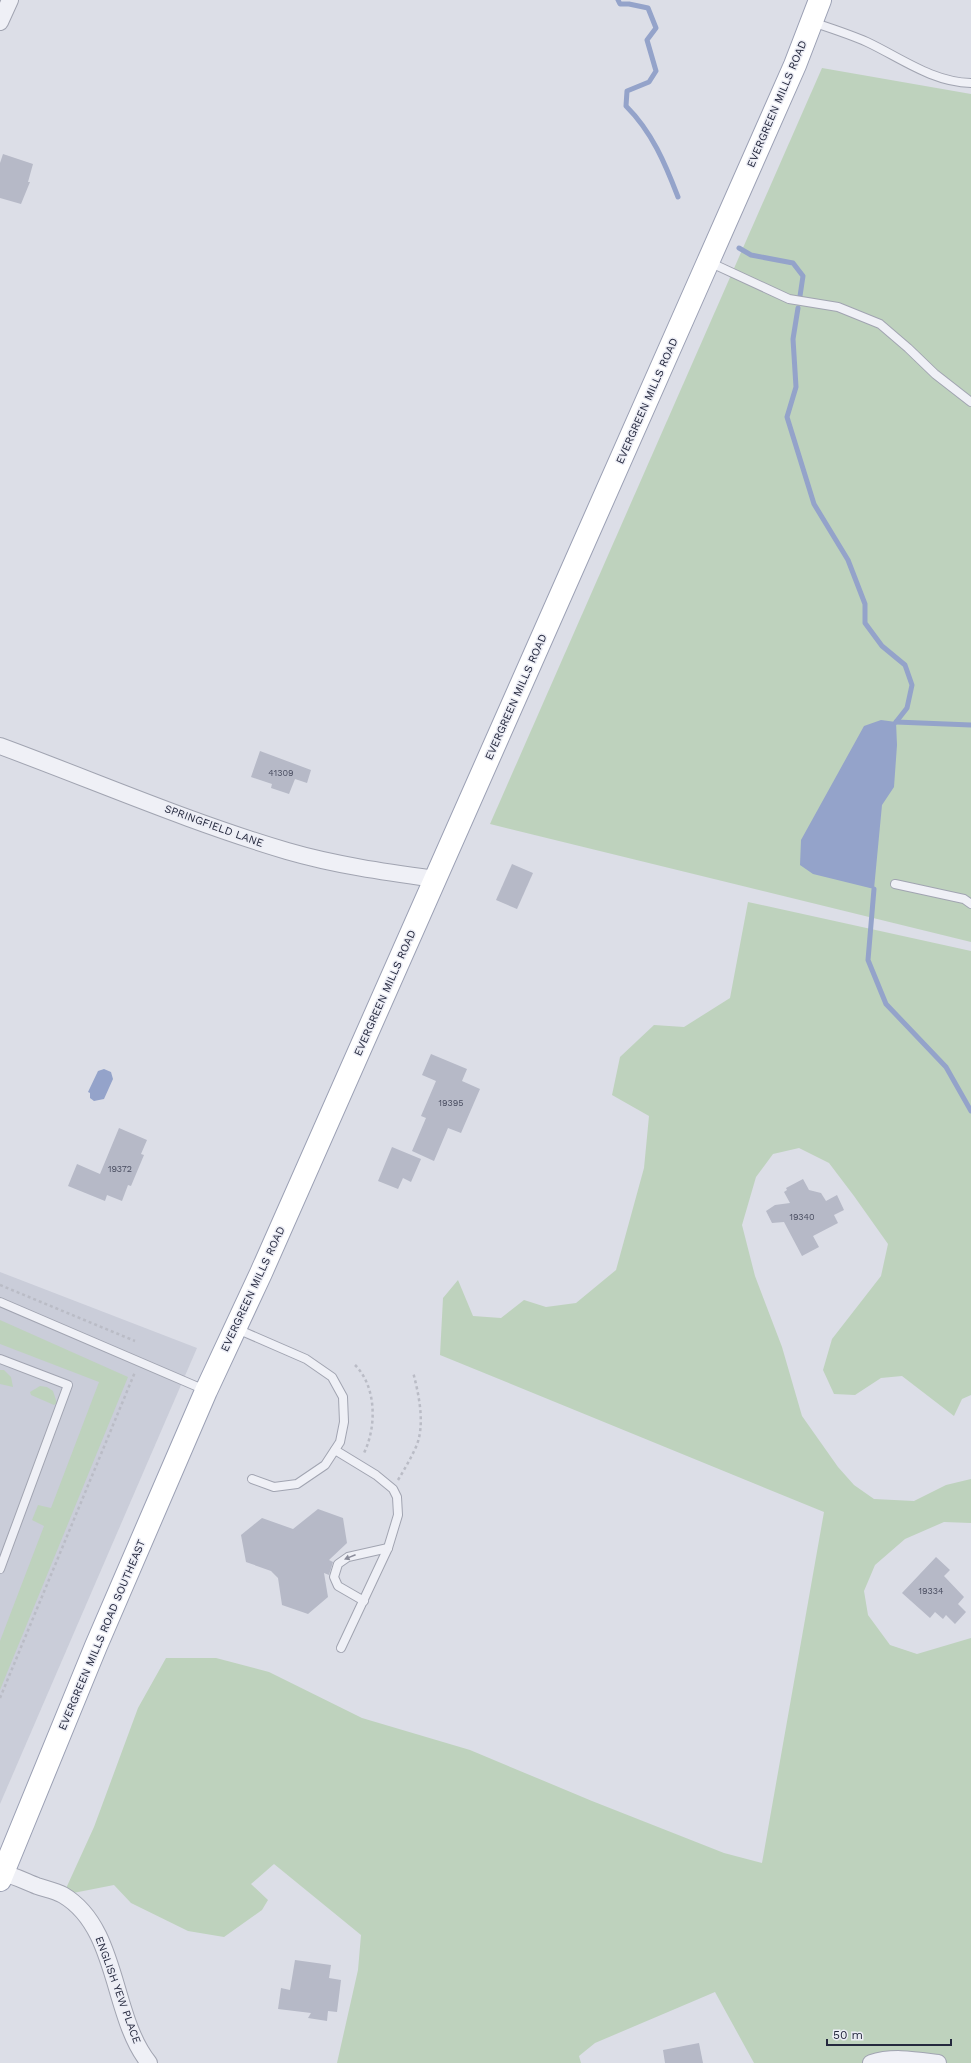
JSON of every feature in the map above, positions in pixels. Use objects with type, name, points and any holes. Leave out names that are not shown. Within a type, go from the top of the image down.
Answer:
[{"type":"main road","name":"EVERGREEN MILLS ROAD","points":[[206,1391],[236,1328],[708,262],[795,64],[820,0]]},
{"type":"main road","name":"EVERGREEN MILLS ROAD SOUTHEAST","points":[[1,1874],[96,1646],[206,1391]]},
{"type":"street","points":[[0,22],[10,0]]},
{"type":"street","name":"SPRINGFIELD LANE","points":[[0,746],[235,834],[288,851],[356,868],[435,879]]},
{"type":"street","name":"ENGLISH YEW PLACE","points":[[1,1874],[63,1895],[80,1909],[90,1921],[100,1938],[133,2036],[142,2053],[150,2063]]},
{"type":"street","points":[[871,2063],[891,2059],[912,2059],[938,2063]]},
{"type":"lane","points":[[811,21],[866,41],[933,76],[960,83],[971,83]]},
{"type":"lane","points":[[708,262],[789,299],[838,307],[880,324],[935,374],[971,402]]},
{"type":"lane","points":[[895,884],[964,899],[971,904]]},
{"type":"lane","points":[[0,1302],[206,1391]]},
{"type":"lane","points":[[236,1328],[306,1359],[332,1377],[343,1397],[344,1422],[340,1442],[325,1465],[297,1484],[274,1488],[252,1479]]},
{"type":"lane","points":[[0,1360],[68,1385],[0,1569]]},
{"type":"lane","points":[[335,1450],[376,1475],[393,1489],[397,1497],[398,1515],[388,1548],[341,1648]]},
{"type":"lane","points":[[364,1601],[338,1586],[334,1577],[338,1564],[348,1557],[388,1548]]},
{"type":"path","points":[[0,1285],[135,1341]]},
{"type":"path","points":[[0,1698],[139,1362]]},
{"type":"path","points":[[355,1365],[362,1372],[369,1390],[373,1412],[372,1431],[358,1464]]},
{"type":"path","points":[[393,1489],[416,1448],[419,1433],[420,1413],[413,1372]]},
{"type":"shaded area","points":[[0,1272],[197,1348],[0,1804]]},
{"type":"green space","points":[[822,68],[971,94],[971,942],[490,824]]},
{"type":"green space","points":[[748,902],[971,951],[971,1395],[962,1399],[954,1416],[902,1376],[881,1378],[855,1395],[834,1394],[823,1370],[832,1339],[881,1276],[888,1244],[829,1163],[799,1148],[773,1154],[756,1177],[742,1225],[755,1276],[782,1347],[802,1416],[838,1467],[854,1485],[874,1499],[914,1501],[946,1485],[971,1479],[971,1523],[944,1522],[905,1539],[875,1565],[864,1591],[868,1615],[890,1645],[917,1654],[971,1638],[971,2063],[754,2063],[715,1992],[595,2043],[579,2056],[581,2063],[337,2063],[358,1970],[361,1935],[274,1864],[251,1884],[268,1900],[262,1910],[224,1937],[188,1931],[131,1903],[114,1885],[63,1895],[94,1827],[138,1708],[166,1658],[216,1658],[269,1672],[362,1718],[470,1750],[592,1801],[724,1853],[762,1863],[824,1512],[440,1355],[443,1298],[458,1280],[473,1316],[501,1318],[524,1300],[546,1307],[576,1303],[616,1270],[644,1168],[649,1116],[612,1095],[620,1057],[654,1025],[684,1027],[730,998]]},
{"type":"green space","points":[[0,1320],[128,1377],[0,1690],[0,1641],[44,1526],[32,1520],[38,1505],[51,1508],[99,1382],[0,1344]]},
{"type":"green space","points":[[0,1370],[4,1370],[11,1377],[13,1387],[0,1384]]},
{"type":"green space","points":[[40,1386],[47,1387],[53,1391],[57,1403],[54,1405],[31,1395],[30,1392]]},
{"type":"water","points":[[881,720],[896,722],[897,745],[894,787],[882,805],[874,889],[813,874],[800,865],[801,840],[864,726]]},
{"type":"water","points":[[104,1069],[111,1072],[113,1079],[104,1099],[94,1101],[90,1098],[90,1093],[88,1092],[98,1071]]},
{"type":"building","points":[[3,154],[33,164],[28,182],[30,182],[21,204],[0,198],[0,163]]},
{"type":"building","points":[[260,751],[311,770],[307,783],[295,779],[289,794],[271,788],[272,784],[251,777]]},
{"type":"building","points":[[512,864],[533,873],[517,909],[496,900]]},
{"type":"building","points":[[431,1054],[467,1069],[462,1081],[480,1089],[461,1133],[448,1128],[434,1161],[412,1151],[426,1118],[421,1116],[436,1081],[422,1075]]},
{"type":"building","points":[[119,1128],[147,1140],[141,1154],[144,1155],[131,1186],[128,1185],[122,1201],[107,1195],[105,1201],[68,1186],[77,1164],[100,1174]]},
{"type":"building","points":[[392,1147],[421,1159],[411,1182],[403,1178],[398,1189],[378,1181]]},
{"type":"building","points":[[803,1179],[809,1190],[821,1193],[826,1201],[837,1195],[844,1210],[834,1215],[838,1223],[813,1236],[819,1247],[802,1256],[784,1222],[772,1223],[766,1211],[775,1205],[790,1203],[784,1192],[787,1190],[786,1188]]},
{"type":"building","points":[[318,1509],[343,1518],[347,1543],[329,1560],[333,1562],[329,1575],[324,1573],[328,1597],[308,1614],[282,1605],[278,1578],[271,1571],[246,1562],[241,1535],[262,1518],[293,1529]]},
{"type":"building","points":[[936,1557],[950,1570],[944,1576],[964,1597],[958,1604],[966,1612],[955,1624],[946,1615],[943,1619],[935,1612],[930,1618],[902,1593]]},
{"type":"building","points":[[295,1960],[331,1965],[329,1978],[341,1980],[337,2012],[328,2011],[327,2021],[308,2018],[311,2013],[278,2009],[281,1988],[290,1990]]},
{"type":"building","points":[[699,2043],[703,2063],[665,2063],[663,2050]]},
{"type":"waterway","points":[[618,0],[620,4],[629,4],[648,8],[656,28],[647,40],[656,71],[649,82],[627,91],[626,106],[643,126],[657,148],[678,197]]},
{"type":"waterway","points":[[739,248],[751,255],[793,263],[803,276],[800,296]]},
{"type":"waterway","points":[[798,308],[793,339],[796,387],[787,417],[814,504],[848,560],[865,604],[865,623],[882,646],[905,665],[912,685],[907,708],[896,722]]},
{"type":"waterway","points":[[896,722],[971,725]]},
{"type":"waterway","points":[[874,889],[868,960],[886,1004],[946,1067],[971,1111]]}]
